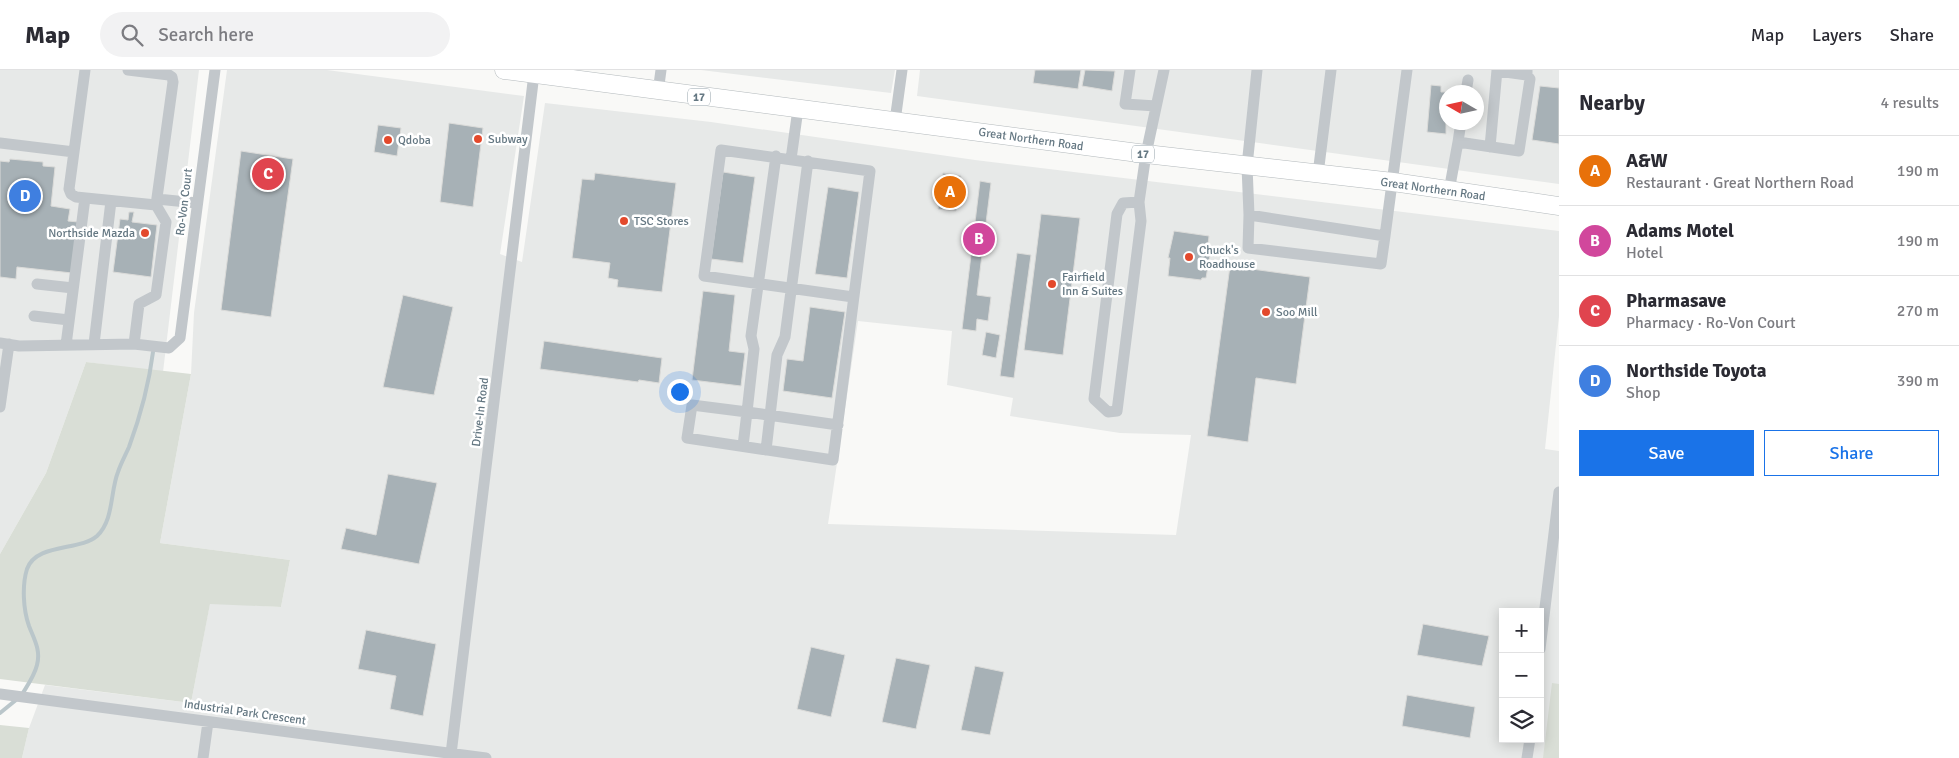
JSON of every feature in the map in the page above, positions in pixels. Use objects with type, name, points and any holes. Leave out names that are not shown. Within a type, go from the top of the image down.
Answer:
[{"type":"highway","name":"Great Northern Road","points":[[504,70],[658,92],[1146,154],[1393,182],[1559,206]]},
{"type":"street","points":[[85,70],[69,189],[70,194],[111,201],[197,204]]},
{"type":"street","points":[[0,407],[4,344],[134,344],[139,304],[156,295],[166,222],[157,202],[173,82],[172,77],[168,75],[128,70]]},
{"type":"street","name":"Ro-Von Court","points":[[134,344],[169,348],[180,338],[215,70]]},
{"type":"street","points":[[658,92],[661,70]]},
{"type":"street","points":[[894,121],[902,70]]},
{"type":"street","points":[[1130,70],[1125,104],[1156,106]]},
{"type":"street","points":[[1139,202],[1123,203],[1117,214],[1094,399],[1108,412],[1117,411],[1141,222],[1139,202],[1146,154],[1164,70]]},
{"type":"street","points":[[1257,70],[1248,166],[1250,215],[1248,248],[1381,264],[1407,70]]},
{"type":"street","points":[[1318,174],[1331,70]]},
{"type":"street","points":[[1458,142],[1490,147],[1519,151],[1530,79],[1527,72],[1498,70],[1490,147]]},
{"type":"street","name":"Drive-In Road","points":[[451,754],[534,74]]},
{"type":"street","points":[[1467,85],[1468,80]]},
{"type":"street","points":[[791,159],[798,109]]},
{"type":"street","points":[[1449,191],[1460,130]]},
{"type":"street","points":[[0,143],[74,152]]},
{"type":"street","points":[[838,425],[692,405],[687,438],[834,460],[853,297],[864,224],[870,170],[721,150],[704,276],[853,297]]},
{"type":"street","points":[[743,446],[754,349],[750,336],[776,156]]},
{"type":"street","points":[[766,450],[777,355],[785,337],[808,161]]},
{"type":"street","points":[[66,345],[85,198]]},
{"type":"street","points":[[94,344],[111,201]]},
{"type":"street","points":[[1250,215],[1384,236]]},
{"type":"street","points":[[37,284],[73,288]]},
{"type":"street","points":[[34,316],[69,320]]},
{"type":"street","points":[[1544,623],[1555,552],[1559,492]]},
{"type":"street","name":"Industrial Park Crescent","points":[[0,694],[486,758]]},
{"type":"street","points":[[204,758],[208,722]]},
{"type":"street","points":[[1527,758],[1529,743]]},
{"type":"shaded area","points":[[0,70],[199,70],[163,372],[86,362],[46,473],[0,554]]},
{"type":"shaded area","points":[[227,70],[327,70],[524,96],[500,254],[522,262],[545,103],[711,122],[975,160],[1559,231],[1559,316],[1545,449],[1559,451],[1559,758],[22,758],[29,728],[45,685],[191,703],[210,603],[281,607],[290,560],[160,543],[191,374],[194,313]],"holes":[[[858,321],[952,331],[947,385],[1013,398],[1010,416],[1120,433],[1191,435],[1176,535],[828,524]]]},
{"type":"shaded area","points":[[701,70],[895,70],[891,93]]},
{"type":"shaded area","points":[[920,70],[1559,70],[1559,184],[917,96]]},
{"type":"shaded area","points":[[86,362],[191,374],[160,543],[290,560],[281,607],[210,604],[191,703],[0,679],[0,554],[46,473]]},
{"type":"shaded area","points":[[1552,683],[1559,684],[1559,758],[1543,758]]},
{"type":"shaded area","points":[[0,725],[29,728],[22,758],[0,758]]},
{"type":"building","points":[[1035,70],[1081,70],[1078,89],[1033,83]]},
{"type":"building","points":[[1085,70],[1115,71],[1112,91],[1082,86]]},
{"type":"building","points":[[1431,85],[1439,86],[1439,130],[1446,130],[1446,134],[1427,132]]},
{"type":"building","points":[[1540,86],[1559,88],[1559,144],[1532,140]]},
{"type":"building","points":[[449,123],[483,128],[473,207],[440,202]]},
{"type":"building","name":"Qdoba","points":[[378,125],[401,128],[397,156],[374,152]]},
{"type":"building","points":[[241,151],[293,159],[271,317],[221,310]]},
{"type":"building","points":[[10,159],[43,162],[43,166],[55,167],[51,206],[70,209],[68,221],[78,222],[72,273],[17,267],[16,279],[0,277],[0,161],[9,162]]},
{"type":"building","points":[[723,172],[755,177],[743,263],[711,259]]},
{"type":"building","name":"TSC Stores","points":[[595,173],[676,183],[662,292],[617,287],[618,280],[608,278],[610,263],[572,258],[582,179],[594,180]]},
{"type":"building","points":[[943,173],[961,176],[956,211],[938,209]]},
{"type":"building","points":[[980,181],[991,183],[977,295],[991,297],[988,321],[977,319],[976,331],[962,329]]},
{"type":"building","points":[[828,187],[859,192],[847,278],[815,274]]},
{"type":"building","points":[[129,212],[134,212],[132,222],[157,225],[151,277],[113,272],[120,219],[128,220]]},
{"type":"building","name":"Fairfield Inn & Suites","points":[[1041,214],[1080,218],[1063,355],[1024,350]]},
{"type":"building","name":"Chuck's Roadhouse","points":[[1174,231],[1209,236],[1207,255],[1210,255],[1206,278],[1201,280],[1168,276],[1170,258],[1168,258]]},
{"type":"building","points":[[1017,253],[1031,255],[1014,378],[1000,376]]},
{"type":"building","points":[[1230,266],[1310,277],[1296,384],[1256,378],[1248,442],[1207,436]]},
{"type":"building","points":[[703,291],[735,295],[729,351],[745,353],[741,386],[692,380]]},
{"type":"building","points":[[403,295],[453,307],[434,395],[383,387]]},
{"type":"building","points":[[810,307],[845,312],[832,398],[783,391],[787,359],[803,361]]},
{"type":"building","points":[[986,332],[1000,335],[996,358],[982,355]]},
{"type":"building","points":[[544,341],[662,358],[659,383],[540,369]]},
{"type":"building","points":[[388,474],[437,483],[419,564],[341,549],[346,528],[376,535]]},
{"type":"building","points":[[1423,624],[1489,636],[1482,666],[1417,655]]},
{"type":"building","points":[[366,630],[436,644],[423,716],[390,709],[396,676],[358,669]]},
{"type":"building","points":[[811,647],[845,655],[831,717],[797,709]]},
{"type":"building","points":[[896,658],[930,665],[916,729],[882,722]]},
{"type":"building","points":[[975,666],[1004,672],[990,735],[961,730]]},
{"type":"building","points":[[1407,695],[1475,707],[1470,738],[1402,726]]},
{"type":"waterway","points":[[21,696],[34,674],[38,660],[36,645],[24,605],[24,582],[27,569],[39,555],[89,541],[97,536],[102,529],[109,514],[115,480],[129,447],[140,412],[153,352]]},
{"type":"waterway","points":[[0,713],[16,700]]},
{"type":"place","name":"Subway","points":[[478,139]]},
{"type":"place","name":"Qdoba","points":[[388,140]]},
{"type":"place","name":"Pharmasave","points":[[268,174]]},
{"type":"place","name":"A&W","points":[[950,192]]},
{"type":"place","name":"Northside Toyota","points":[[25,196]]},
{"type":"place","name":"TSC Stores","points":[[624,221]]},
{"type":"place","name":"Northside Mazda","points":[[145,233]]},
{"type":"place","name":"Adams Motel","points":[[979,239]]},
{"type":"place","name":"Chuck's Roadhouse","points":[[1189,257]]},
{"type":"place","name":"Fairfield Inn & Suites","points":[[1052,284]]},
{"type":"place","name":"Soo Mill","points":[[1266,312]]}]
